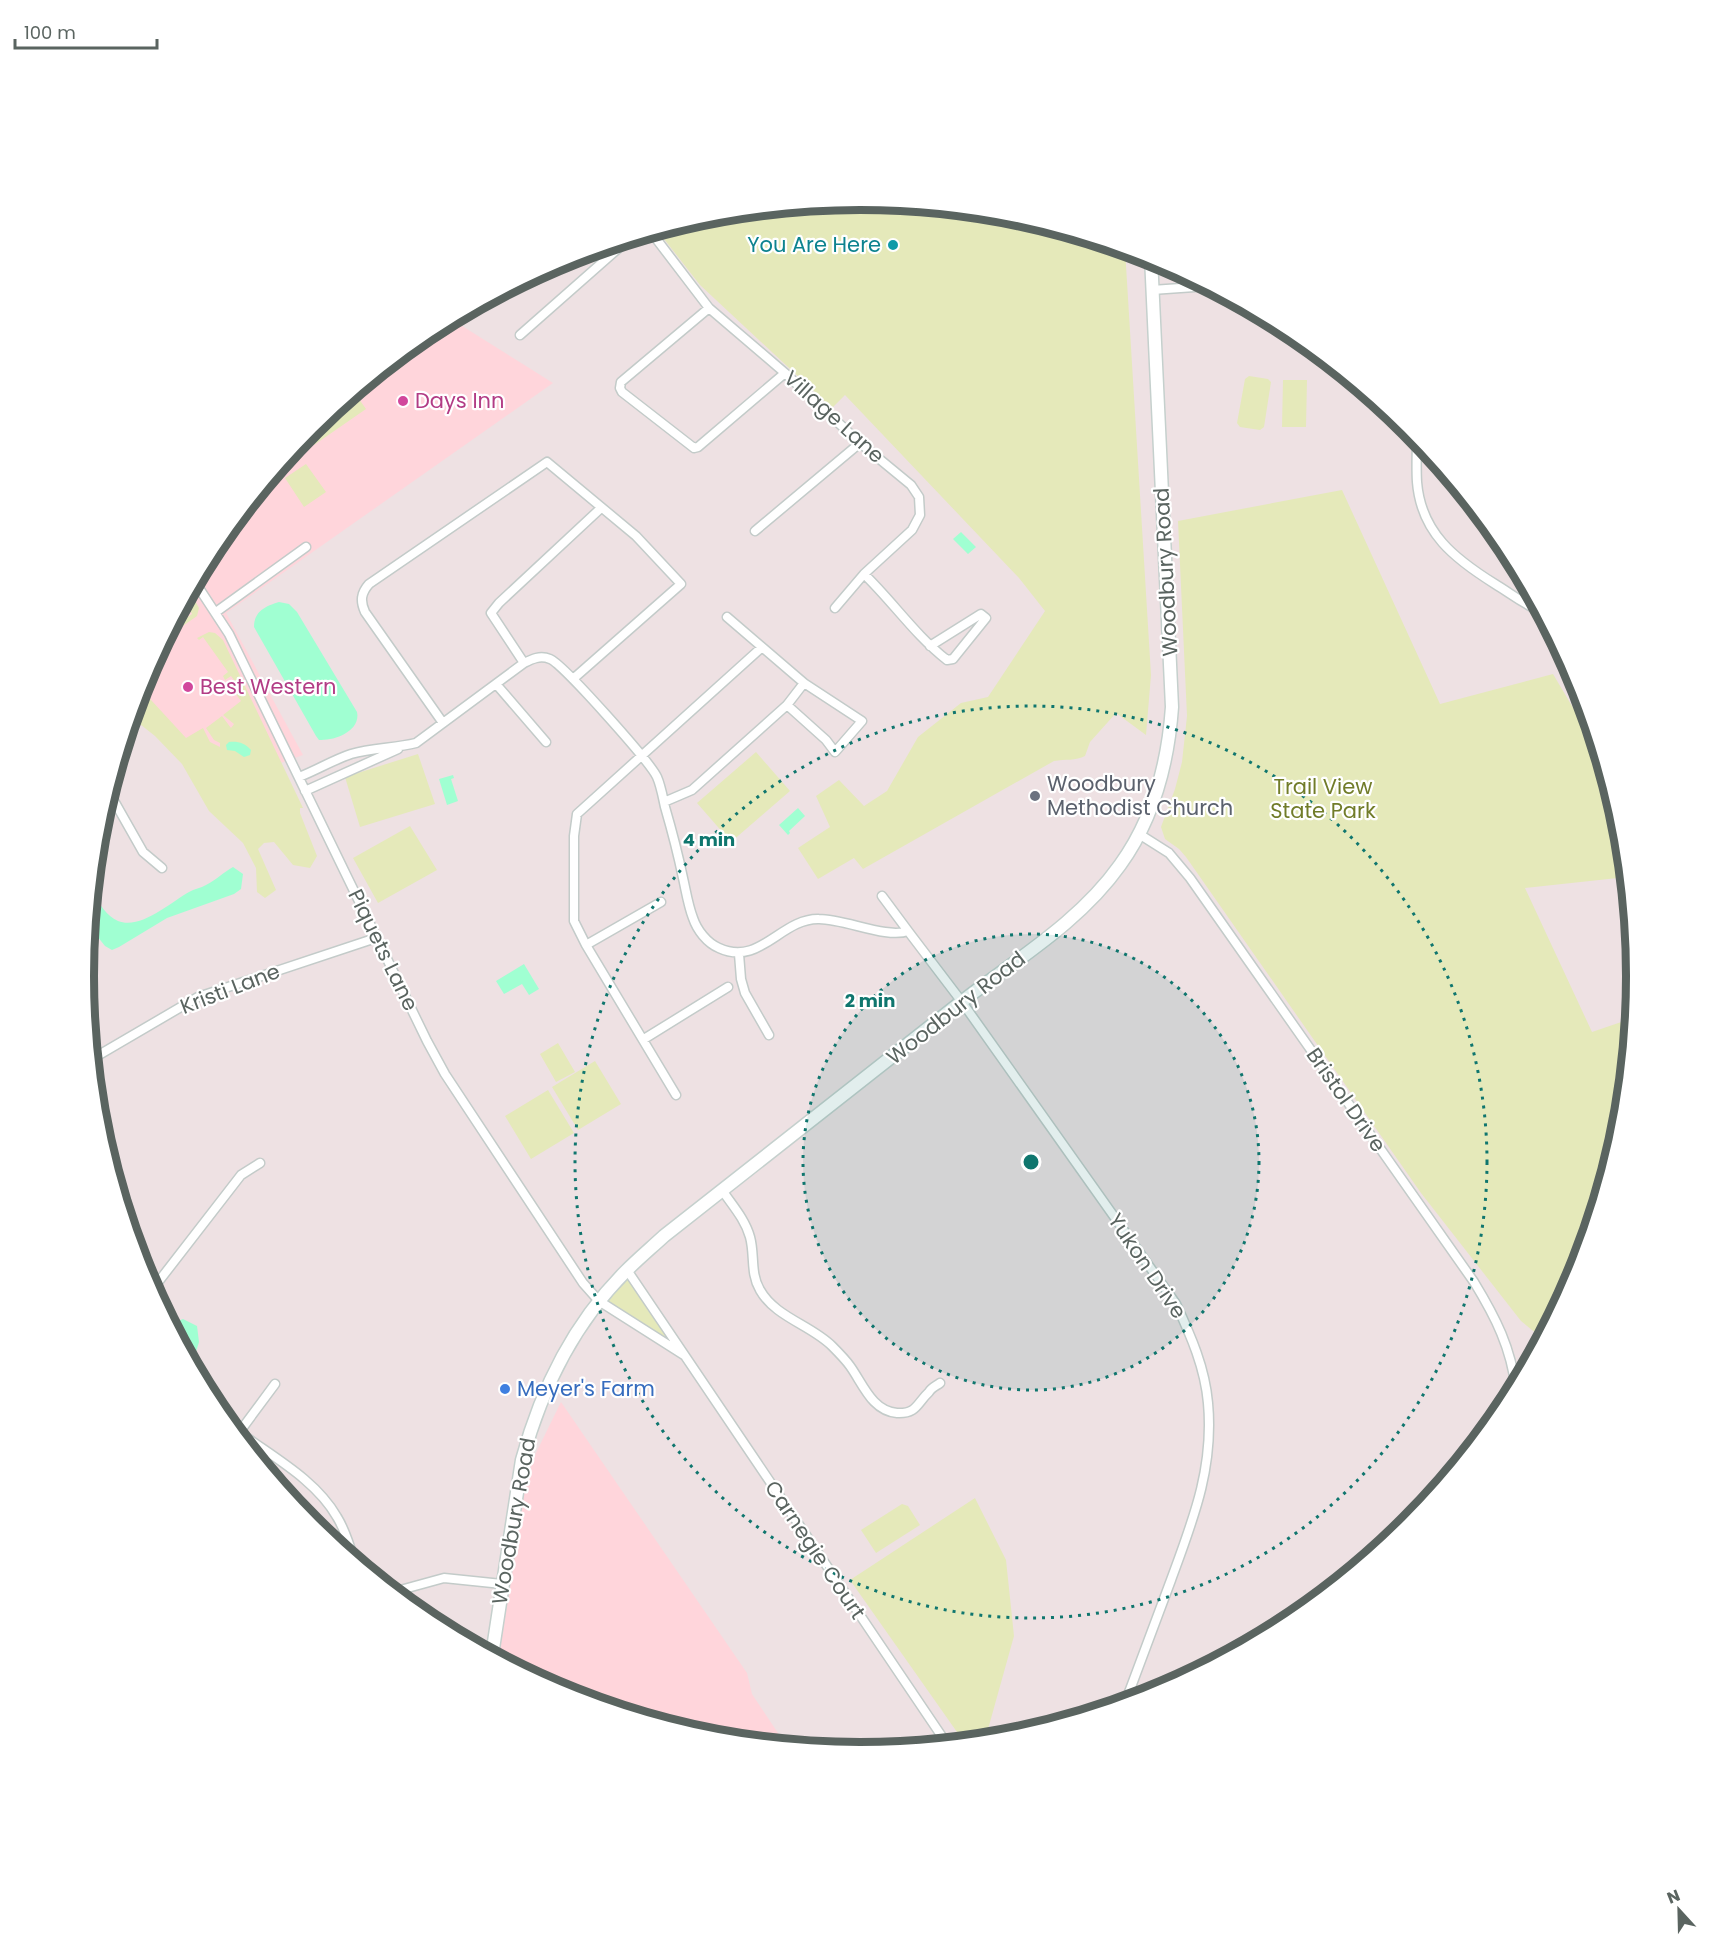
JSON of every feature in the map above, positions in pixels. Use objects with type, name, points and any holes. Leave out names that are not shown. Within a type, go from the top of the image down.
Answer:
[{"type":"main road","name":"Woodbury Road","points":[[493,1648],[522,1460],[529,1432],[556,1368],[599,1301],[627,1270],[664,1236],[962,1002],[1059,929],[1091,901],[1120,866],[1150,811],[1162,779],[1170,736],[1172,707],[1151,267]]},
{"type":"street","name":"Village Lane","points":[[656,238],[709,308],[860,443],[911,485],[919,497],[920,515],[912,530],[864,574],[835,608]]},
{"type":"street","points":[[520,335],[616,250]]},
{"type":"street","points":[[1152,290],[1195,287]]},
{"type":"street","points":[[709,308],[621,382],[622,392],[694,448],[785,374]]},
{"type":"street","points":[[755,531],[860,443]]},
{"type":"street","points":[[1417,450],[1417,483],[1422,506],[1440,542],[1467,566],[1531,605]]},
{"type":"street","points":[[444,723],[365,612],[361,597],[365,588],[547,462],[636,536],[681,584],[573,679]]},
{"type":"street","points":[[524,663],[491,613],[601,508]]},
{"type":"street","points":[[216,612],[306,547]]},
{"type":"street","points":[[864,574],[915,633],[930,646],[947,660],[953,658],[986,618],[981,614],[930,646]]},
{"type":"street","name":"Piquets Lane","points":[[200,589],[216,612],[256,688],[376,938],[446,1074],[583,1283],[599,1301]]},
{"type":"street","points":[[727,617],[804,683],[862,721],[835,752],[826,740],[787,705]]},
{"type":"street","points":[[676,1095],[574,921],[573,836],[577,814],[761,648]]},
{"type":"street","points":[[299,777],[349,755],[416,743],[524,663],[533,658],[548,658],[573,679],[657,776],[693,919],[703,936],[718,948],[739,954],[762,946],[801,922],[816,919],[856,924],[891,933],[908,932]]},
{"type":"street","points":[[664,802],[692,790],[787,705],[804,683]]},
{"type":"street","points":[[496,684],[546,742]]},
{"type":"street","points":[[305,791],[403,746]]},
{"type":"street","points":[[115,803],[142,852],[162,868]]},
{"type":"street","name":"Bristol Drive","points":[[1139,834],[1169,853],[1178,862],[1474,1282],[1496,1318],[1508,1349],[1513,1376]]},
{"type":"street","name":"Yukon Drive","points":[[882,896],[962,1002],[1176,1304],[1193,1341],[1208,1402],[1210,1433],[1204,1482],[1194,1518],[1129,1693]]},
{"type":"street","points":[[586,945],[661,902]]},
{"type":"street","name":"Kristi Lane","points":[[99,1055],[198,997],[376,938]]},
{"type":"street","points":[[739,954],[741,979],[745,993],[769,1035]]},
{"type":"street","points":[[644,1039],[728,987]]},
{"type":"street","points":[[158,1282],[241,1175],[260,1163]]},
{"type":"street","points":[[722,1190],[747,1230],[752,1248],[755,1280],[765,1299],[830,1344],[850,1366],[878,1405],[896,1413],[913,1410],[920,1405],[928,1392],[940,1383]]},
{"type":"street","name":"Carnegie Court","points":[[627,1270],[942,1737]]},
{"type":"street","name":"Carnegie Court","points":[[599,1301],[684,1354]]},
{"type":"street","points":[[242,1427],[275,1384]]},
{"type":"street","points":[[256,1445],[310,1483],[326,1499],[338,1518],[349,1546]]},
{"type":"street","points":[[401,1589],[444,1578],[502,1584]]},
{"type":"shaded area","points":[[459,324],[553,383],[226,613],[303,755],[216,786],[143,709],[173,637],[197,593],[224,550],[285,471],[355,400],[394,368]]},
{"type":"shaded area","points":[[961,532],[976,547],[968,554],[953,539]]},
{"type":"shaded area","points":[[279,602],[289,604],[297,612],[357,712],[355,725],[346,734],[332,739],[319,740],[254,627],[258,613],[265,607]]},
{"type":"shaded area","points":[[229,742],[238,742],[246,746],[251,750],[250,755],[244,757],[235,751],[227,750],[226,745]]},
{"type":"shaded area","points":[[453,775],[454,778],[451,779],[458,801],[447,805],[439,779]]},
{"type":"shaded area","points":[[798,808],[805,816],[789,831],[788,835],[779,825]]},
{"type":"shaded area","points":[[233,867],[243,874],[241,889],[234,894],[167,918],[112,950],[105,946],[96,934],[98,903],[114,919],[127,923],[136,922],[155,914],[189,892],[210,883]]},
{"type":"shaded area","points":[[524,964],[539,989],[529,995],[522,984],[504,994],[496,981]]},
{"type":"shaded area","points":[[183,1319],[197,1326],[199,1342],[195,1355],[177,1321]]},
{"type":"shaded area","points":[[561,1402],[747,1673],[752,1694],[781,1737],[711,1727],[662,1716],[567,1684],[495,1649],[509,1550],[533,1459]]},
{"type":"green space","points":[[860,210],[960,217],[1059,236],[1126,258],[1151,675],[1146,735],[1116,713],[1090,742],[1082,758],[1054,761],[863,869],[854,858],[818,879],[798,848],[830,827],[816,796],[839,780],[864,806],[887,791],[918,737],[961,703],[988,697],[1045,611],[1019,578],[845,395],[832,408],[700,285],[662,236],[711,225],[810,212]]},
{"type":"green space","points":[[1249,376],[1268,379],[1271,382],[1264,427],[1260,430],[1240,427],[1237,423],[1245,379]]},
{"type":"green space","points":[[1283,380],[1307,380],[1306,427],[1282,427]]},
{"type":"green space","points":[[358,398],[366,409],[314,445],[312,442],[319,434]]},
{"type":"green space","points":[[306,464],[326,492],[304,507],[285,478]]},
{"type":"green space","name":"Trail View State Park","points":[[1342,490],[1440,704],[1553,674],[1586,729],[1612,827],[1620,878],[1525,888],[1592,1032],[1625,1021],[1625,1026],[1612,1125],[1600,1174],[1586,1222],[1568,1269],[1537,1334],[1521,1321],[1421,1193],[1186,857],[1165,839],[1161,827],[1182,762],[1187,716],[1178,521]]},
{"type":"green space","points":[[194,599],[199,608],[197,616],[177,630],[181,622],[192,614],[189,608]]},
{"type":"green space","points":[[209,632],[215,633],[223,640],[303,808],[300,808],[300,813],[317,856],[310,868],[293,865],[274,842],[264,843],[258,849],[276,890],[265,898],[257,892],[256,868],[243,843],[209,811],[182,764],[155,736],[138,722],[148,697],[186,738],[203,728],[210,742],[220,747],[220,743],[214,740],[206,728],[222,716],[231,728],[234,724],[223,715],[241,701],[235,693],[240,688],[231,676],[225,680],[223,676],[228,672],[203,637],[199,640],[197,638]]},
{"type":"green space","points":[[756,752],[790,791],[731,842],[697,803]]},
{"type":"green space","points":[[418,754],[435,804],[360,827],[345,777]]},
{"type":"green space","points":[[410,826],[437,870],[378,903],[353,858]]},
{"type":"green space","points":[[558,1043],[575,1072],[556,1082],[540,1054]]},
{"type":"green space","points":[[595,1061],[621,1104],[578,1130],[552,1087]]},
{"type":"green space","points":[[548,1090],[574,1133],[531,1159],[505,1116]]},
{"type":"green space","points":[[627,1271],[681,1351],[601,1301]]},
{"type":"green space","points":[[975,1498],[1006,1560],[1014,1636],[988,1731],[959,1735],[850,1580]]},
{"type":"green space","points":[[902,1504],[908,1506],[920,1525],[876,1553],[861,1530]]},
{"type":"place","name":"You Are Here","points":[[893,245]]},
{"type":"place","name":"Days Inn","points":[[403,401]]},
{"type":"place","name":"Best Western","points":[[188,687]]},
{"type":"place","name":"Woodbury Methodist Church","points":[[1035,796]]},
{"type":"place","name":"Meyer's Farm","points":[[505,1389]]}]
